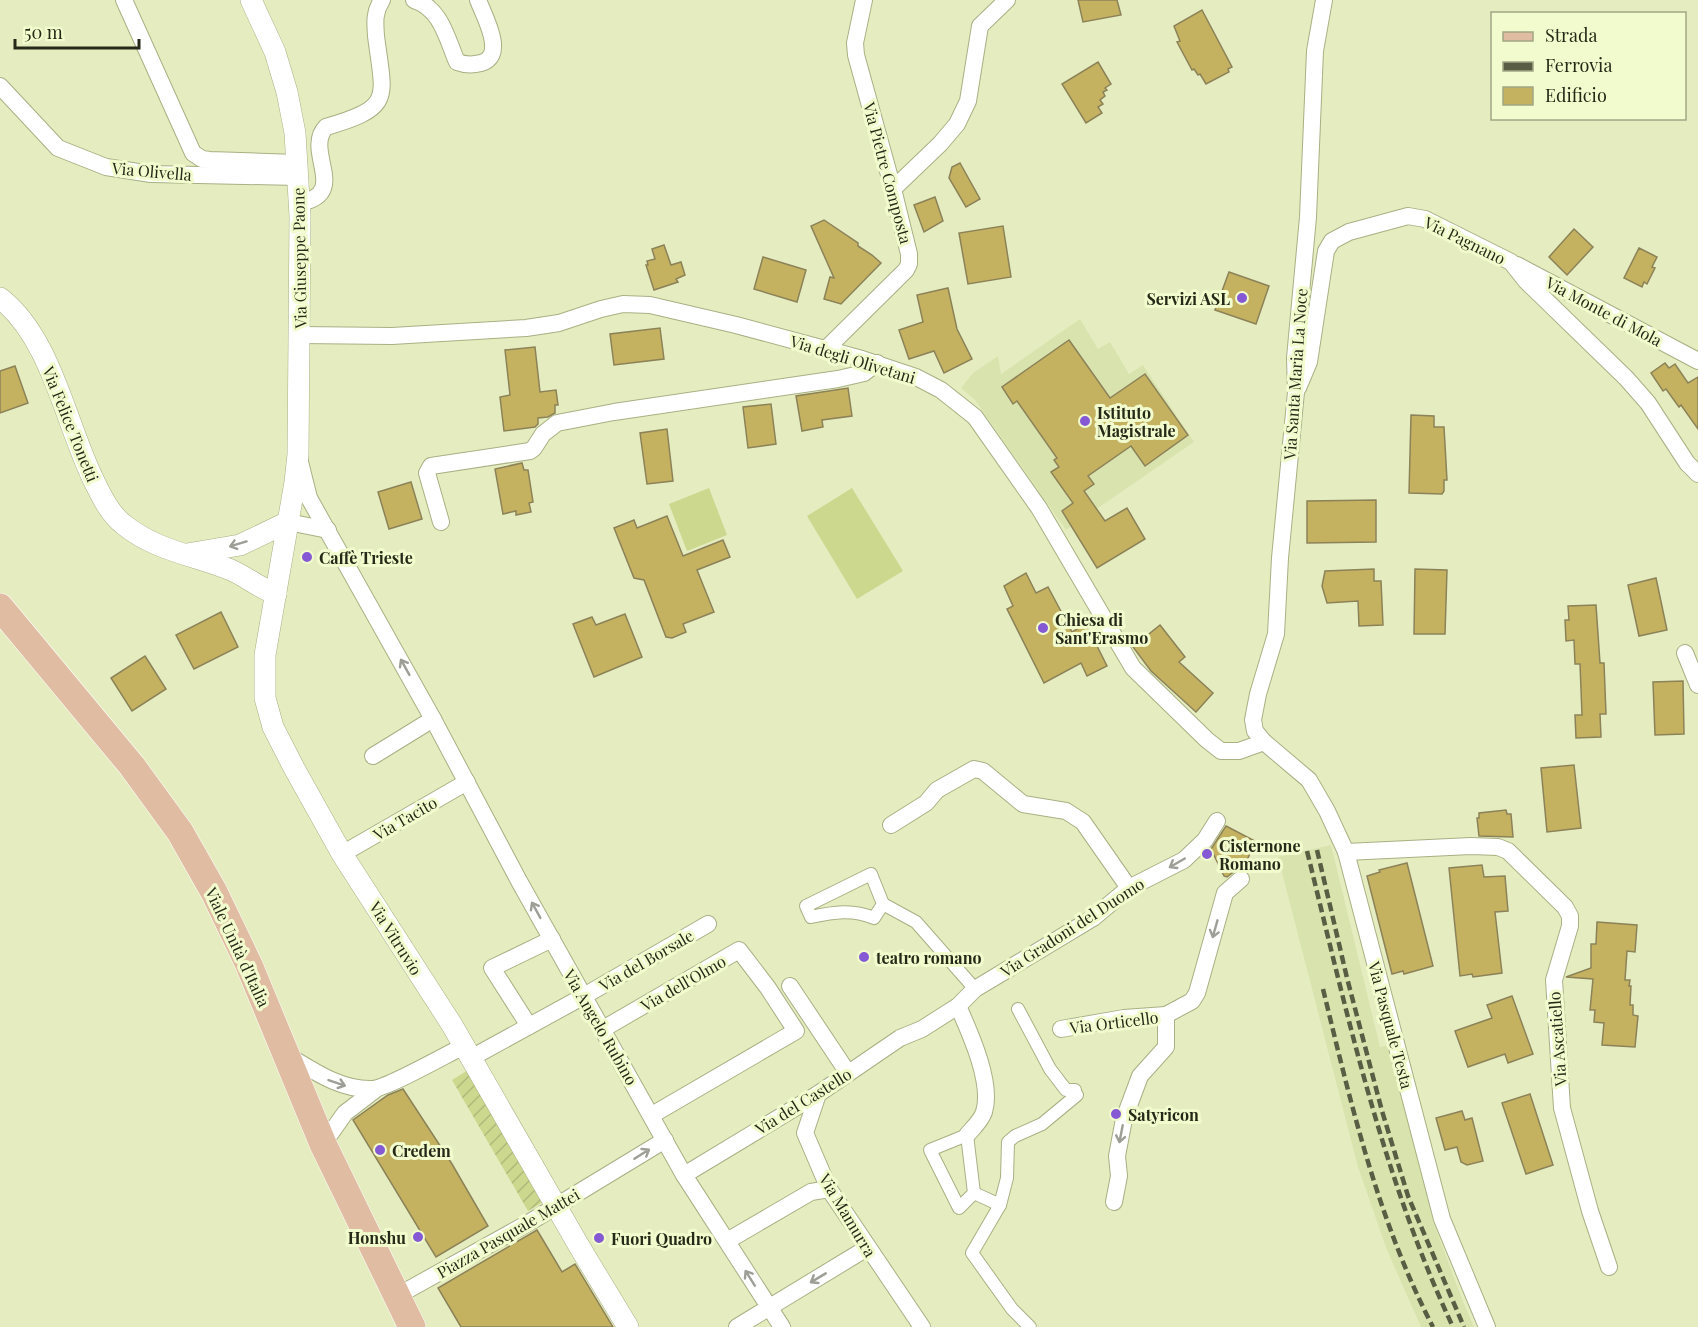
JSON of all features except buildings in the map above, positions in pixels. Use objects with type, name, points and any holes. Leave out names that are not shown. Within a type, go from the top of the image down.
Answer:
[{"type":"main road","name":"Viale Unità d'Italia","points":[[0,607],[132,766],[180,832],[214,892],[249,965],[323,1144],[412,1327]]},
{"type":"street","points":[[124,0],[193,153],[202,159],[298,170]]},
{"type":"street","name":"Via Giuseppe Paone","points":[[251,0],[275,52],[287,92],[295,133],[298,170],[300,203],[298,454],[288,522]]},
{"type":"street","points":[[300,203],[316,199],[323,191],[320,142],[322,131],[326,127],[364,114],[377,104],[382,80],[374,22],[377,7],[382,0]]},
{"type":"street","points":[[414,0],[422,2],[435,13],[457,62],[468,64],[485,62],[494,47],[478,0]]},
{"type":"street","name":"Via Pietre Composta","points":[[825,350],[906,270],[909,264],[909,254],[893,189],[856,55],[855,44],[864,0]]},
{"type":"street","points":[[893,189],[940,144],[957,124],[968,101],[980,26],[1007,0]]},
{"type":"street","name":"Via Santa Maria La Noce","points":[[1264,742],[1255,731],[1253,720],[1258,694],[1276,634],[1280,558],[1296,392],[1295,358],[1308,217],[1315,51],[1324,0]]},
{"type":"street","name":"Via Olivella","points":[[0,86],[58,148],[106,168],[151,174],[298,170]]},
{"type":"street","name":"Via Pagnano","points":[[1296,392],[1309,362],[1326,250],[1332,241],[1349,232],[1408,216],[1425,219],[1511,261],[1526,281],[1626,378],[1648,403],[1687,462],[1698,474]]},
{"type":"street","name":"Via Monte di Mola","points":[[1511,261],[1698,361]]},
{"type":"street","name":"Via Felice Tonetti","points":[[0,298],[25,324],[42,352],[83,459],[111,510],[122,524],[157,546],[233,571],[264,590],[276,594]]},
{"type":"street","name":"Via degli Olivetani","points":[[300,335],[392,336],[525,328],[559,323],[623,304],[650,305],[736,325],[877,363],[916,377],[941,390],[975,417],[1039,508],[1133,668],[1221,751],[1239,751],[1264,742]]},
{"type":"street","points":[[441,522],[427,473],[431,466],[530,451],[543,434],[557,423],[614,412],[838,379],[864,373],[877,363]]},
{"type":"street","name":"Via Angelo Rubino","points":[[298,454],[309,498],[433,718],[552,939],[684,1175],[782,1327]]},
{"type":"street","points":[[184,555],[240,545],[288,522],[328,530]]},
{"type":"street","name":"Via Vitruvio","points":[[288,522],[265,654],[265,698],[273,727],[342,854],[467,1052],[628,1327]]},
{"type":"street","points":[[1685,653],[1698,685]]},
{"type":"street","points":[[373,756],[433,718]]},
{"type":"street","name":"Via Pasquale Testa","points":[[1264,742],[1309,780],[1327,811],[1346,852],[1442,1219],[1487,1327]]},
{"type":"street","points":[[891,825],[926,802],[937,789],[974,769],[983,771],[1023,804],[1066,811],[1075,815],[1083,822],[1129,888]]},
{"type":"street","name":"Via Tacito","points":[[342,854],[466,782]]},
{"type":"street","name":"Via Gradoni del Duomo","points":[[922,1029],[958,1006],[975,989],[1093,918],[1129,888],[1184,860],[1205,840],[1217,821]]},
{"type":"street","name":"Via Ascatiello","points":[[1346,852],[1471,846],[1498,847],[1508,851],[1565,907],[1570,916],[1570,926],[1554,980],[1562,1108],[1590,1211],[1609,1267]]},
{"type":"street","points":[[883,904],[874,918],[860,912],[837,911],[811,917],[806,906],[871,874],[883,904],[916,922],[975,989]]},
{"type":"street","points":[[1114,1202],[1119,1176],[1117,1156],[1124,1119],[1140,1076],[1166,1047],[1166,1015],[1192,1001],[1197,993],[1225,893],[1241,879]]},
{"type":"street","name":"Via del Borsale","points":[[529,1026],[708,924]]},
{"type":"street","points":[[323,1144],[345,1113],[375,1090],[529,1026],[492,968],[552,939]]},
{"type":"street","name":"Via dell'Olmo","points":[[603,1029],[739,950],[796,1030],[652,1115]]},
{"type":"street","points":[[790,986],[848,1073]]},
{"type":"street","points":[[958,1006],[975,1043],[986,1095],[983,1116],[967,1135],[930,1150],[959,1208],[974,1193]]},
{"type":"street","points":[[1018,1009],[1050,1069],[1066,1089],[1076,1093],[1042,1124],[1015,1136],[1008,1142],[1007,1178],[1000,1205],[972,1252],[1012,1309],[1030,1327]]},
{"type":"street","name":"Via Orticello","points":[[1061,1029],[1124,1018],[1166,1015]]},
{"type":"street","name":"Via del Castello","points":[[684,1175],[818,1094],[900,1038],[922,1029]]},
{"type":"street","points":[[286,1055],[328,1080],[351,1088],[375,1090]]},
{"type":"street","name":"Via Mamurra","points":[[818,1094],[805,1133],[829,1189],[922,1327]]},
{"type":"street","points":[[967,1135],[974,1193]]},
{"type":"street","name":"Piazza Pasquale Mattei","points":[[397,1296],[556,1207],[665,1140]]},
{"type":"street","points":[[727,1241],[811,1192],[829,1189]]},
{"type":"street","points":[[974,1193],[1000,1205]]},
{"type":"street","points":[[737,1327],[867,1248]]},
{"type":"shaded area","name":"Istituto Magistrale","points":[[1080,319],[1098,349],[1110,342],[1129,374],[1143,365],[1194,442],[1066,530],[975,400],[961,388],[973,373],[998,356],[1001,374]]},
{"type":"shaded area","points":[[709,488],[727,535],[687,551],[669,504]]},
{"type":"shaded area","points":[[852,488],[903,571],[857,599],[807,516]]},
{"type":"shaded area","points":[[1331,845],[1380,1047],[1390,1045],[1434,1224],[1474,1327],[1421,1327],[1387,1250],[1358,1167],[1278,857]]},
{"type":"shaded area","points":[[468,1070],[545,1201],[528,1211],[452,1080]]},
{"type":"railway","points":[[1317,850],[1347,978],[1382,1111],[1408,1196],[1464,1327]]},
{"type":"railway","points":[[1307,851],[1352,1033],[1386,1153],[1428,1270],[1453,1327]]},
{"type":"railway","points":[[1323,989],[1344,1075],[1381,1204],[1414,1287],[1433,1327]]},
{"type":"place","name":"Servizi ASL","points":[[1242,298]]},
{"type":"place","name":"Istituto Magistrale","points":[[1085,421]]},
{"type":"place","name":"Caffè Trieste","points":[[307,557]]},
{"type":"place","name":"Chiesa di Sant'Erasmo","points":[[1043,628]]},
{"type":"place","name":"Cisternone Romano","points":[[1207,854]]},
{"type":"place","name":"teatro romano","points":[[864,957]]},
{"type":"place","name":"Satyricon","points":[[1116,1114]]},
{"type":"place","name":"Credem","points":[[380,1150]]},
{"type":"place","name":"Honshu","points":[[418,1237]]},
{"type":"place","name":"Fuori Quadro","points":[[599,1238]]}]
